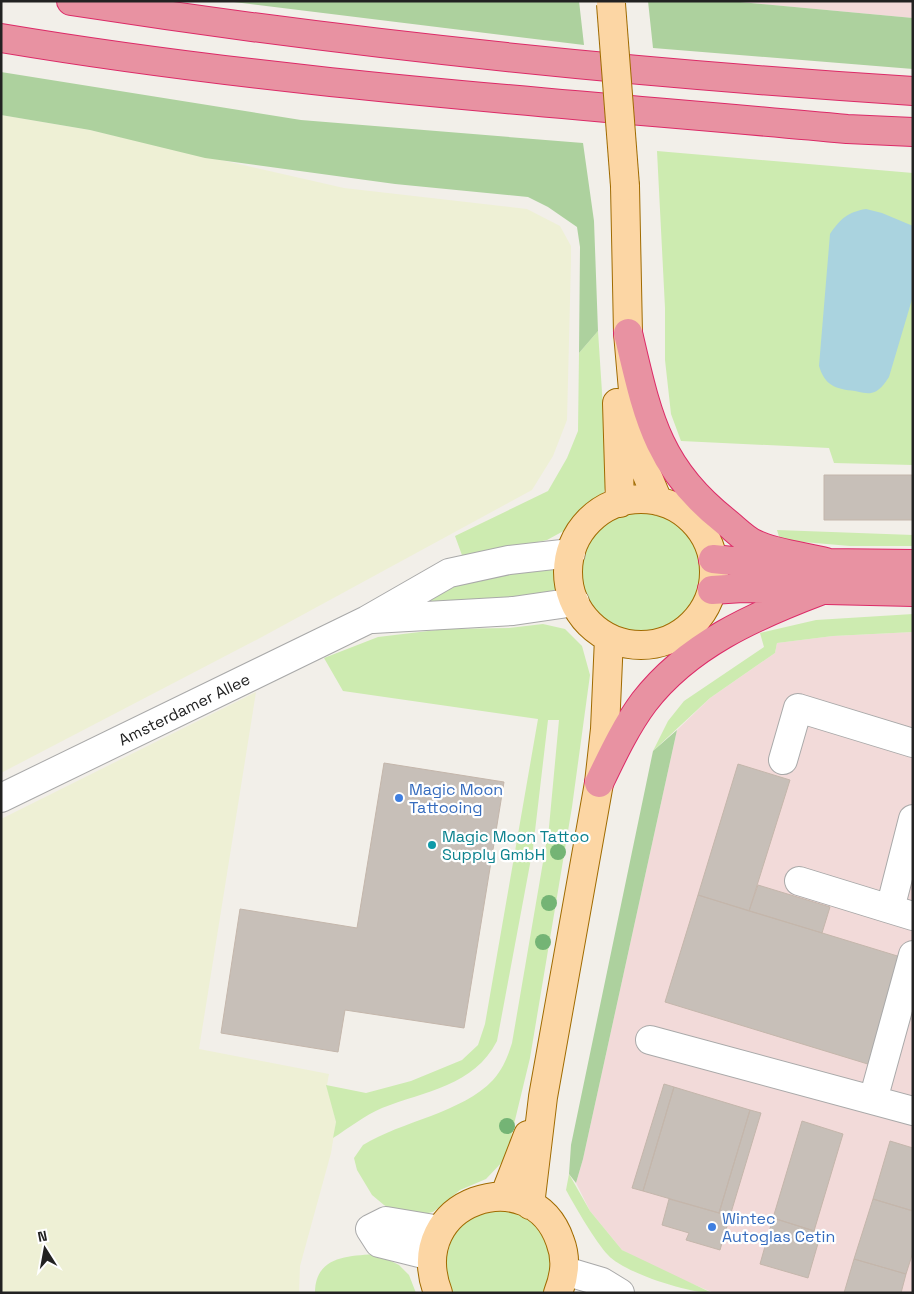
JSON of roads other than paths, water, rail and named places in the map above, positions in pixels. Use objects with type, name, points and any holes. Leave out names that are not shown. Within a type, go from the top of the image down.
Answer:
[{"type":"highway","points":[[71,1],[458,52],[814,85],[913,92]]},
{"type":"highway","points":[[172,1],[328,36]]},
{"type":"highway","points":[[1,38],[166,62],[326,81],[847,129],[913,132]]},
{"type":"highway","points":[[847,129],[913,146]]},
{"type":"highway","points":[[628,333],[653,429],[664,454],[680,478],[711,510],[755,544],[826,562]]},
{"type":"highway","points":[[713,559],[742,562],[913,564]]},
{"type":"highway","points":[[712,590],[742,588],[913,592]]},
{"type":"highway","points":[[600,783],[614,752],[643,703],[664,679],[705,646],[729,630],[769,611],[820,591]]},
{"type":"main road","points":[[610,2],[625,186],[628,333],[637,436],[645,470],[658,501]]},
{"type":"main road","points":[[620,503],[616,396],[628,333]]},
{"type":"main road","points":[[637,500],[658,501],[673,507],[691,519],[704,536],[713,559],[712,590],[705,608],[692,625],[673,638],[649,645],[620,641],[591,626],[575,602],[568,572],[571,553],[578,536],[590,521],[605,510],[620,503],[637,500]]},
{"type":"main road","points":[[530,1205],[543,1097],[600,783],[606,729],[620,641]]},
{"type":"main road","points":[[504,1197],[543,1097]]},
{"type":"main road","points":[[438,1293],[432,1277],[431,1256],[440,1230],[452,1215],[467,1204],[485,1198],[504,1197],[530,1205],[546,1216],[557,1232],[564,1251],[561,1282]]},
{"type":"street","name":"Amsterdamer Allee","points":[[1,798],[367,620],[450,573],[509,560],[571,553]]},
{"type":"street","name":"Amsterdamer Allee","points":[[367,620],[514,611],[575,602]]},
{"type":"street","points":[[783,760],[798,708],[913,743]]},
{"type":"street","points":[[799,881],[901,912],[913,819]]},
{"type":"street","points":[[873,1100],[913,955]]},
{"type":"street","points":[[650,1040],[913,1110]]},
{"type":"street","points":[[431,1256],[379,1243],[370,1228],[386,1221],[440,1230]]},
{"type":"street","points":[[561,1282],[602,1282],[620,1293]]},
{"type":"water","points":[[866,209],[882,213],[913,226],[913,296],[889,377],[879,389],[874,392],[863,393],[832,385],[824,378],[819,366],[830,234],[845,217]]},
{"type":"place","name":"Magic Moon Tattooing","points":[[399,798]]},
{"type":"place","name":"Magic Moon Tattoo Supply GmbH","points":[[432,845]]},
{"type":"place","name":"Wintec Autoglas Cetin","points":[[712,1227]]}]
